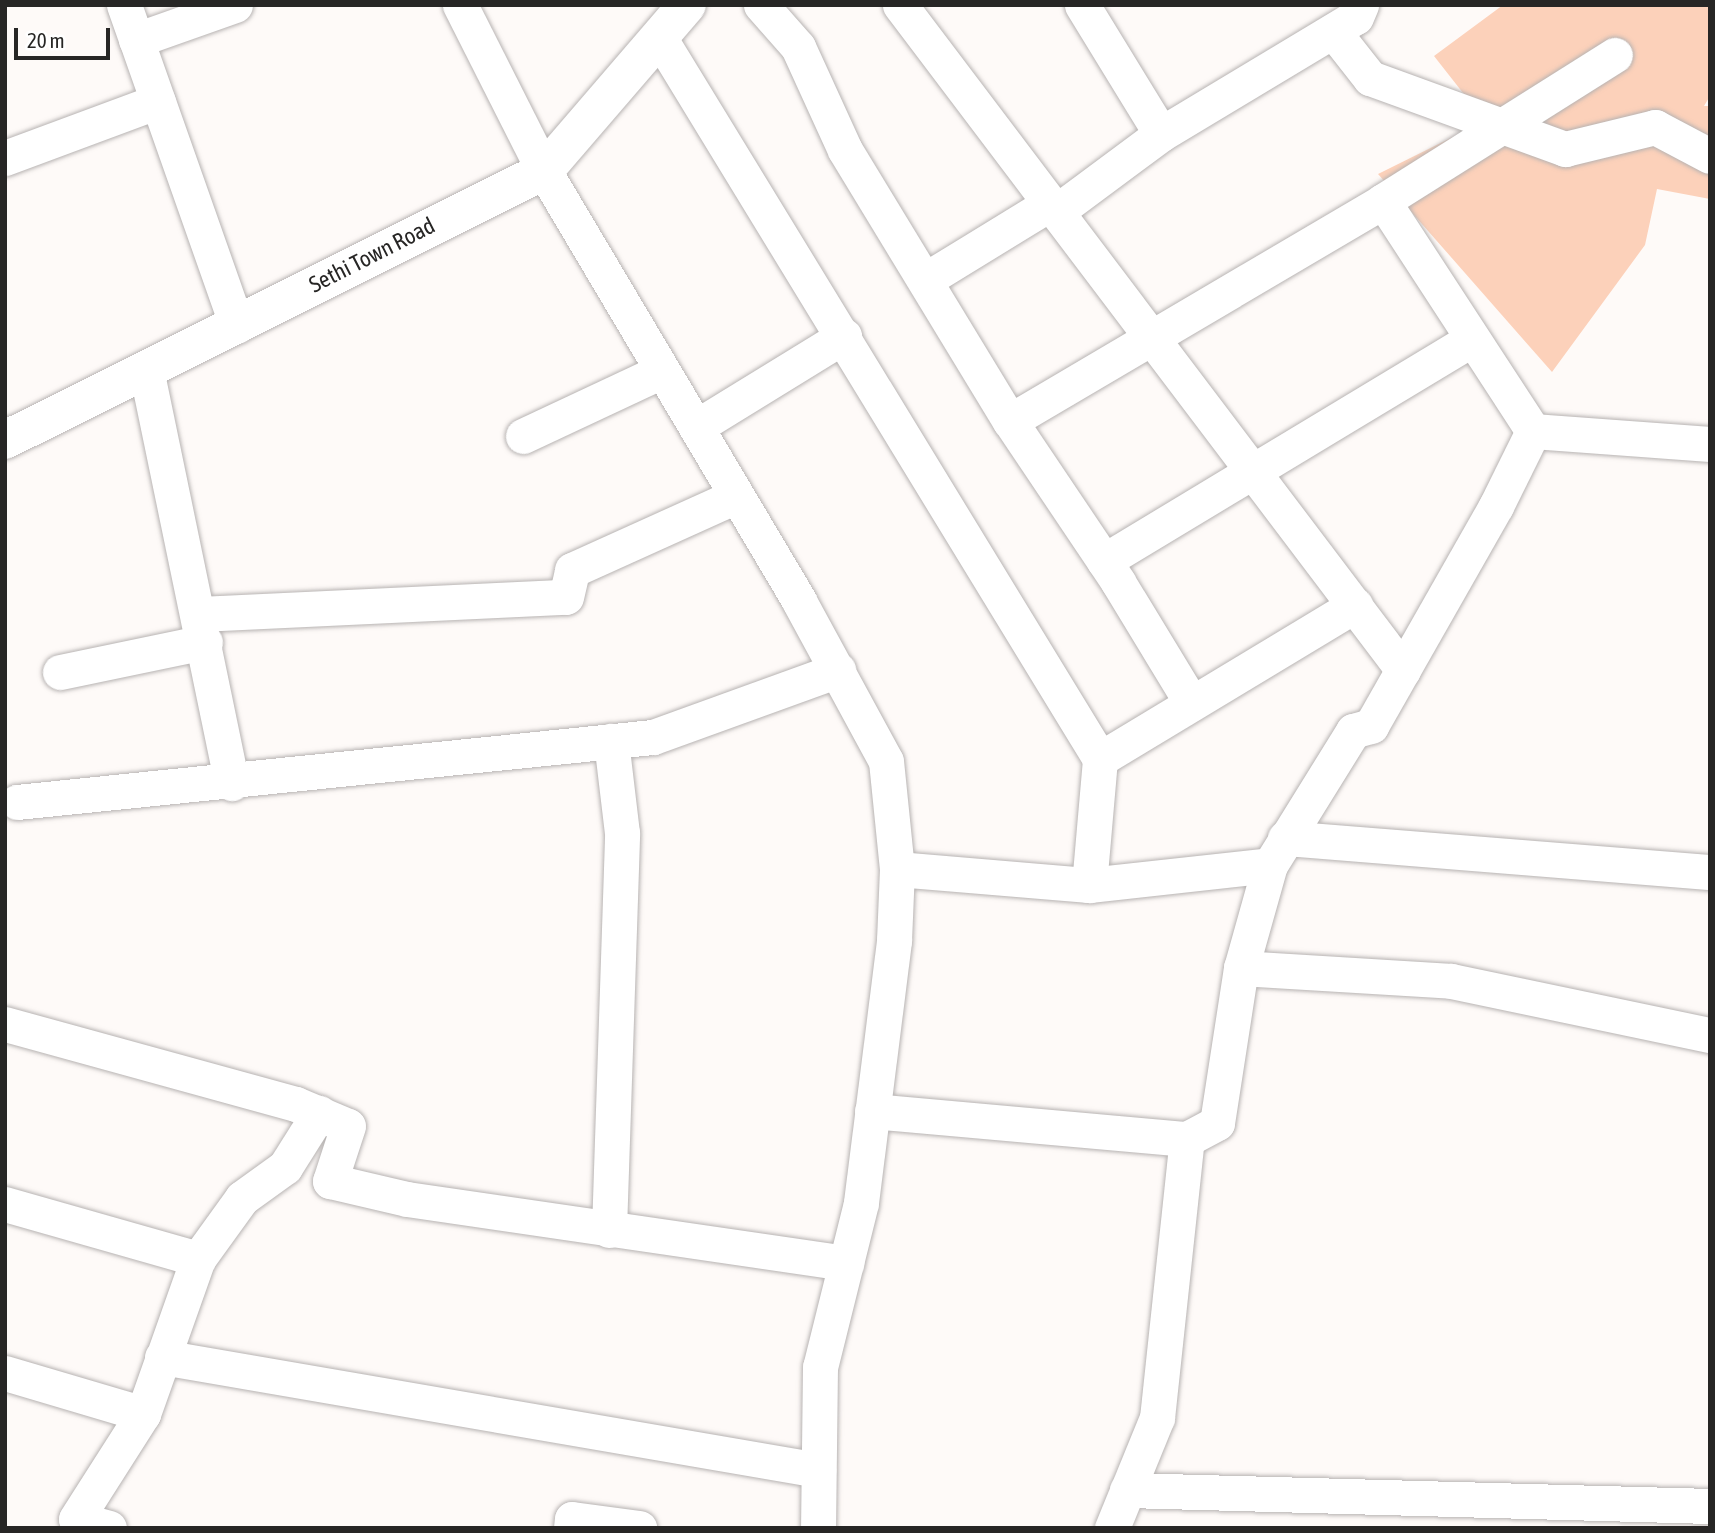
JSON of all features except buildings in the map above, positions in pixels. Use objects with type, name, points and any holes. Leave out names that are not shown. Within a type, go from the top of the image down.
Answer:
[{"type":"street","points":[[124,5],[237,326]]},
{"type":"street","points":[[136,40],[235,5]]},
{"type":"street","points":[[460,5],[544,171],[838,670],[886,761],[897,869],[894,942],[861,1203],[820,1367],[818,1528]]},
{"type":"street","name":"Sethi Town Road","points":[[5,440],[544,171],[687,5]]},
{"type":"street","points":[[761,5],[797,47],[845,150],[1010,421],[1104,561],[1191,702]]},
{"type":"street","points":[[900,5],[1254,468],[1403,670]]},
{"type":"street","points":[[1082,5],[1161,134]]},
{"type":"street","points":[[925,280],[1053,208],[1161,134],[1356,17],[1361,5]]},
{"type":"street","points":[[1333,31],[1370,78],[1506,124],[1565,149],[1655,127],[1710,156]]},
{"type":"street","points":[[659,37],[844,336],[1100,760],[1089,885]]},
{"type":"street","points":[[1010,421],[1383,201],[1615,55]]},
{"type":"street","points":[[5,158],[158,102]]},
{"type":"street","points":[[1383,201],[1533,431]]},
{"type":"street","points":[[696,427],[844,336]]},
{"type":"street","points":[[1104,561],[1254,468],[1472,340]]},
{"type":"street","points":[[146,369],[202,628],[232,783]]},
{"type":"street","points":[[523,436],[662,371]]},
{"type":"street","points":[[1533,431],[1710,444]]},
{"type":"street","points":[[872,1111],[1187,1139],[1217,1124],[1241,968],[1277,851],[1353,732],[1371,726],[1533,431]]},
{"type":"street","points":[[60,672],[202,628],[566,597],[572,570],[736,496]]},
{"type":"street","points":[[1100,760],[1355,604]]},
{"type":"street","points":[[17,802],[232,783],[653,737],[838,670]]},
{"type":"street","points":[[610,1230],[622,833],[611,741]]},
{"type":"street","points":[[897,869],[1089,885],[1277,851],[1710,872]]},
{"type":"street","points":[[1241,968],[1451,981],[1710,1035]]},
{"type":"street","points":[[5,1024],[319,1113],[348,1126],[330,1181],[407,1199],[846,1263]]},
{"type":"street","points":[[109,1528],[76,1519],[143,1414],[198,1259],[242,1198],[285,1167],[319,1113]]},
{"type":"street","points":[[1112,1528],[1157,1418],[1187,1139]]},
{"type":"street","points":[[5,1204],[198,1259]]},
{"type":"street","points":[[162,1357],[818,1470]]},
{"type":"street","points":[[5,1373],[143,1414]]},
{"type":"street","points":[[1127,1490],[1710,1506]]},
{"type":"street","points":[[571,1528],[572,1519],[639,1528]]},
{"type":"shaded area","points":[[1503,5],[1710,5],[1710,96],[1704,106],[1710,106],[1710,199],[1657,189],[1645,245],[1552,372],[1378,174],[1485,121],[1434,56]]}]
